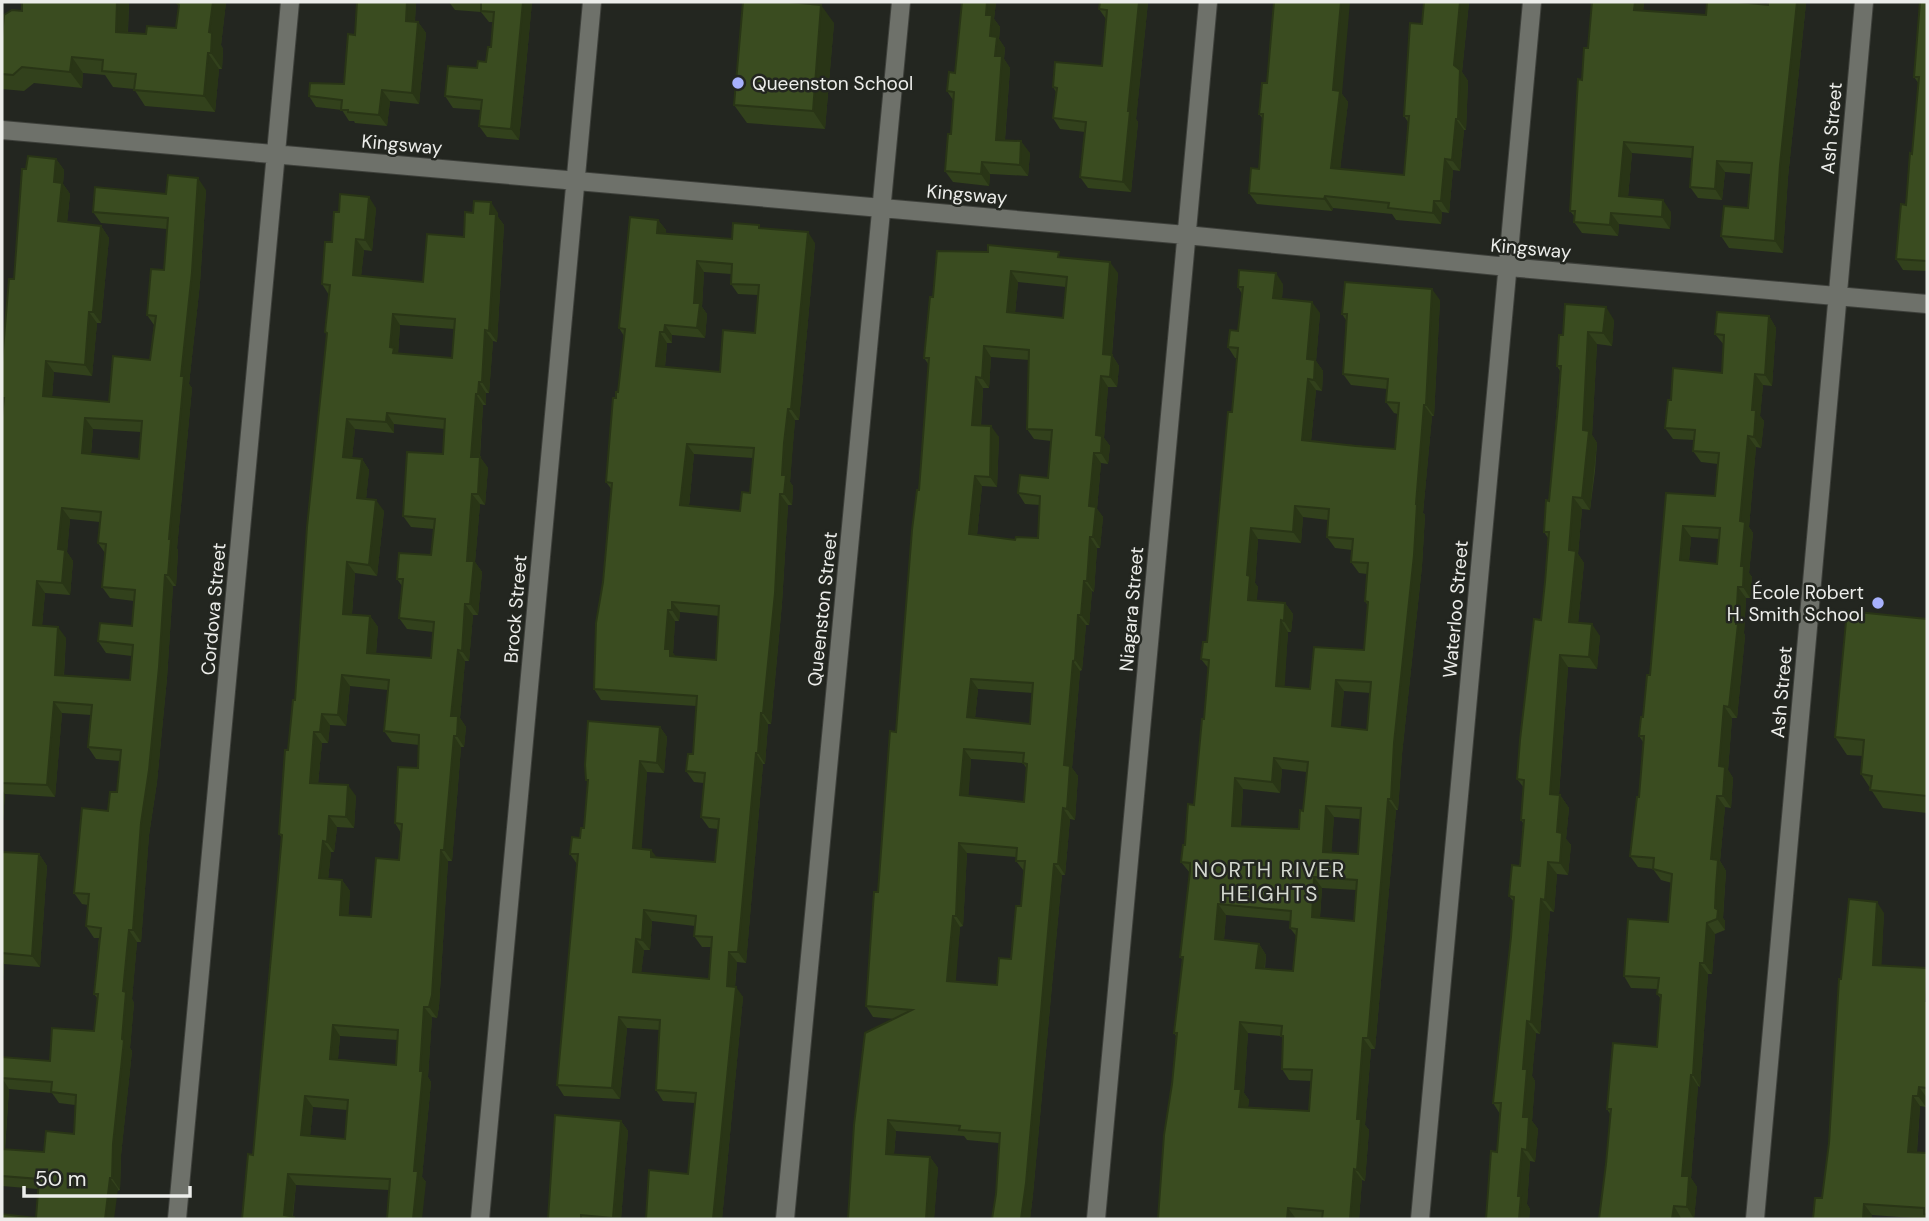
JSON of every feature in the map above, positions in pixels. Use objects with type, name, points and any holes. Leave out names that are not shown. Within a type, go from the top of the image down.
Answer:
[{"type":"street","name":"Cordova Street","points":[[177,1219],[290,2]]},
{"type":"street","name":"Brock Street","points":[[480,1219],[592,2]]},
{"type":"street","name":"Queenston Street","points":[[785,1219],[901,2]]},
{"type":"street","name":"Niagara Street","points":[[1096,1219],[1208,2]]},
{"type":"street","name":"Waterloo Street","points":[[1420,1219],[1532,2]]},
{"type":"street","name":"Ash Street","points":[[1755,1219],[1864,2]]},
{"type":"street","name":"Kingsway","points":[[2,130],[1927,304]]},
{"type":"building","points":[[22,2],[117,2],[116,32],[146,34],[147,26],[176,28],[179,5],[176,2],[213,2],[209,32],[212,33],[211,53],[208,53],[204,96],[134,90],[136,74],[102,71],[103,60],[72,57],[70,72],[22,67],[13,75],[2,74],[4,15],[12,10],[22,11]]},
{"type":"building","points":[[357,2],[407,2],[406,21],[418,22],[412,93],[382,90],[379,115],[348,112],[341,110],[342,100],[309,96],[310,83],[344,84],[348,34],[355,35]]},
{"type":"building","points":[[481,2],[523,2],[511,129],[479,126],[482,100],[445,96],[448,66],[477,68],[478,61],[486,62],[488,47],[491,47],[494,12],[481,11]]},
{"type":"building","points":[[743,2],[821,5],[813,111],[734,105]]},
{"type":"building","points":[[962,2],[987,2],[986,15],[992,15],[990,36],[997,37],[995,56],[1002,56],[996,140],[1021,141],[1020,165],[982,162],[981,174],[945,171],[954,92],[947,91],[949,72],[955,73]]},
{"type":"building","points":[[1100,2],[1139,2],[1123,182],[1080,177],[1086,122],[1053,118],[1057,88],[1053,87],[1055,62],[1102,66],[1107,10],[1099,9]]},
{"type":"building","points":[[1274,2],[1341,2],[1333,90],[1340,91],[1331,168],[1404,175],[1409,116],[1404,116],[1410,23],[1422,24],[1424,2],[1460,2],[1454,65],[1460,70],[1458,119],[1452,160],[1445,159],[1441,201],[1434,201],[1433,213],[1388,208],[1389,203],[1325,196],[1324,199],[1249,193],[1251,168],[1259,169],[1263,114],[1259,114],[1262,83],[1267,83]]},
{"type":"building","points":[[1592,2],[1635,2],[1634,10],[1706,15],[1707,2],[1768,5],[1768,2],[1797,2],[1775,241],[1721,236],[1724,206],[1748,208],[1752,163],[1717,161],[1715,189],[1690,187],[1693,147],[1624,142],[1619,196],[1663,200],[1662,217],[1611,213],[1610,225],[1574,222],[1575,211],[1570,211],[1578,79],[1582,80],[1584,48],[1588,48]]},
{"type":"building","points":[[1920,2],[1927,2],[1927,261],[1896,259],[1901,204],[1906,205],[1910,153],[1912,154],[1919,77],[1914,77]]},
{"type":"building","points":[[28,156],[56,159],[54,182],[62,183],[58,221],[101,226],[85,365],[46,361],[43,396],[109,402],[113,356],[150,360],[156,316],[147,315],[151,269],[164,270],[168,218],[93,212],[95,187],[166,194],[168,175],[198,178],[168,575],[165,575],[159,667],[141,823],[133,930],[129,930],[123,991],[126,992],[124,1040],[112,1178],[105,1219],[2,1219],[2,1214],[36,1218],[39,1179],[2,1176],[2,1149],[44,1152],[46,1131],[74,1134],[76,1095],[51,1092],[52,1082],[2,1078],[2,1057],[50,1061],[52,1028],[94,1031],[98,994],[94,994],[101,928],[86,926],[89,894],[74,893],[82,808],[108,811],[110,792],[117,792],[121,750],[88,747],[92,705],[54,702],[47,785],[2,783],[2,362],[9,279],[14,279],[22,169],[26,169]],"holes":[[[85,418],[142,421],[139,459],[82,453]],[[62,508],[101,512],[98,543],[106,544],[102,587],[135,590],[132,626],[100,623],[98,641],[133,645],[130,680],[55,675],[58,627],[33,625],[37,581],[62,583],[65,550],[58,549]]]},
{"type":"building","points":[[340,194],[369,197],[365,240],[356,239],[353,275],[423,282],[427,234],[464,237],[465,212],[473,213],[474,201],[491,202],[490,214],[496,214],[489,331],[485,330],[482,382],[479,382],[476,394],[471,457],[480,457],[478,494],[472,494],[467,561],[474,561],[470,604],[465,604],[462,651],[458,650],[451,716],[458,716],[457,736],[454,736],[444,850],[441,850],[432,995],[429,1007],[424,1007],[420,1071],[423,1071],[414,1171],[418,1171],[413,1219],[387,1219],[390,1179],[288,1174],[284,1215],[294,1219],[242,1219],[248,1154],[253,1155],[282,835],[279,834],[285,750],[288,750],[295,700],[307,527],[327,333],[330,285],[322,284],[325,242],[332,242],[334,212],[339,212]],"holes":[[[393,314],[455,319],[452,358],[393,353],[394,348],[390,347]],[[387,413],[445,419],[443,454],[407,452],[403,516],[435,519],[431,555],[399,553],[397,579],[403,579],[399,618],[434,622],[431,658],[367,653],[370,616],[343,614],[347,562],[369,565],[376,500],[357,498],[362,459],[343,457],[347,419],[386,422]],[[342,675],[389,680],[384,731],[419,735],[418,768],[398,767],[395,823],[402,824],[399,860],[376,858],[371,917],[340,915],[342,880],[319,878],[323,841],[327,842],[329,816],[346,817],[348,785],[310,783],[314,732],[320,732],[322,714],[338,715]],[[333,1025],[398,1030],[396,1065],[330,1059]],[[305,1096],[348,1100],[345,1139],[301,1135]]]},
{"type":"building","points":[[630,217],[658,220],[657,233],[732,239],[733,223],[808,232],[791,409],[788,409],[784,443],[782,475],[786,475],[784,494],[780,494],[775,593],[763,713],[756,753],[738,952],[729,952],[727,986],[736,987],[713,1219],[646,1219],[649,1170],[688,1174],[696,1093],[656,1090],[660,1020],[619,1017],[612,1088],[557,1085],[578,854],[570,854],[572,837],[580,838],[581,828],[584,828],[588,780],[585,765],[588,721],[660,727],[657,763],[640,761],[633,848],[651,850],[651,857],[715,862],[719,819],[701,817],[705,773],[686,771],[688,754],[693,754],[697,696],[594,689],[596,623],[603,582],[612,483],[606,482],[613,398],[616,398],[618,392],[625,329],[619,328]],"holes":[[[697,261],[732,264],[731,284],[759,285],[755,333],[723,330],[720,372],[656,366],[660,332],[664,332],[665,325],[697,328],[700,303],[694,303]],[[687,444],[754,448],[750,493],[742,492],[740,511],[680,505]],[[672,602],[719,606],[716,660],[670,656],[670,649],[665,649],[668,610],[672,610]],[[644,910],[696,916],[694,936],[712,937],[709,979],[633,972],[636,939],[642,940]]]},
{"type":"building","points":[[988,245],[1059,252],[1058,257],[1110,262],[1103,354],[1112,355],[1110,377],[1101,376],[1096,435],[1102,436],[1101,453],[1094,453],[1089,506],[1096,507],[1073,661],[1064,765],[1070,766],[1067,809],[1063,808],[1058,864],[1054,864],[1021,1219],[992,1219],[1000,1133],[959,1130],[960,1126],[888,1120],[886,1154],[930,1157],[926,1219],[848,1219],[854,1125],[865,1033],[912,1010],[866,1006],[890,731],[896,732],[912,530],[919,490],[929,358],[924,358],[930,297],[933,297],[937,251],[988,252]],"holes":[[[1011,271],[1067,277],[1063,318],[1007,312]],[[984,346],[1029,350],[1027,429],[1052,430],[1048,478],[1020,475],[1018,493],[1040,496],[1038,538],[1016,537],[1015,540],[969,534],[975,476],[990,477],[991,426],[972,425],[976,377],[982,378]],[[971,679],[1033,683],[1030,724],[967,717]],[[964,749],[1024,753],[1023,763],[1027,764],[1024,802],[960,795]],[[959,843],[1017,848],[1016,861],[1025,861],[1021,906],[1016,906],[1011,959],[999,958],[997,985],[947,981],[953,916],[956,916]]]},
{"type":"building","points":[[1239,270],[1276,273],[1273,298],[1312,302],[1307,359],[1315,360],[1314,380],[1308,379],[1302,440],[1395,449],[1399,403],[1386,402],[1388,379],[1343,374],[1347,314],[1342,314],[1345,282],[1432,289],[1414,555],[1394,743],[1391,799],[1388,799],[1368,1038],[1363,1038],[1357,1119],[1361,1119],[1350,1219],[1322,1219],[1323,1211],[1288,1208],[1287,1219],[1158,1219],[1190,871],[1190,863],[1181,862],[1188,804],[1194,805],[1204,719],[1209,660],[1201,659],[1203,642],[1207,642],[1228,412],[1232,412],[1238,348],[1228,347],[1230,330],[1238,331],[1243,287],[1238,287]],"holes":[[[1295,506],[1329,509],[1327,537],[1353,539],[1351,562],[1368,563],[1364,650],[1314,647],[1310,689],[1276,686],[1281,620],[1284,621],[1285,603],[1248,600],[1251,528],[1293,532]],[[1336,680],[1371,682],[1367,730],[1332,726]],[[1274,758],[1308,762],[1299,829],[1232,826],[1235,778],[1272,782]],[[1326,806],[1361,808],[1358,854],[1323,852]],[[1314,877],[1357,880],[1354,921],[1312,917]],[[1218,904],[1291,911],[1290,928],[1297,929],[1293,971],[1256,968],[1259,944],[1215,939]],[[1240,1022],[1282,1026],[1282,1069],[1312,1070],[1309,1111],[1239,1107],[1241,1089],[1235,1089]]]},
{"type":"building","points":[[1565,304],[1606,307],[1603,333],[1588,332],[1583,430],[1589,431],[1582,498],[1573,497],[1569,550],[1576,551],[1569,622],[1592,624],[1589,657],[1560,655],[1550,794],[1560,795],[1557,832],[1562,833],[1560,863],[1548,862],[1545,900],[1541,899],[1531,1022],[1527,1021],[1523,1069],[1527,1069],[1523,1117],[1529,1117],[1527,1150],[1522,1149],[1519,1219],[1486,1219],[1491,1151],[1497,1152],[1501,1103],[1493,1103],[1511,937],[1514,897],[1509,896],[1512,865],[1520,866],[1524,820],[1521,820],[1524,780],[1517,779],[1520,740],[1534,619],[1541,620],[1545,582],[1549,532],[1544,532],[1546,500],[1549,501],[1561,366],[1557,366],[1559,335],[1563,335]]},
{"type":"building","points":[[1717,312],[1769,316],[1765,375],[1755,374],[1752,410],[1756,410],[1754,437],[1748,436],[1740,521],[1745,522],[1741,566],[1744,566],[1743,587],[1738,587],[1738,624],[1729,707],[1724,706],[1719,766],[1725,767],[1723,796],[1717,796],[1711,859],[1718,860],[1715,908],[1718,910],[1717,919],[1707,923],[1704,963],[1700,963],[1693,1075],[1682,1176],[1689,1176],[1687,1207],[1674,1206],[1672,1219],[1599,1219],[1611,1109],[1607,1109],[1613,1043],[1657,1047],[1661,995],[1657,994],[1659,978],[1624,976],[1628,919],[1668,922],[1672,874],[1653,869],[1654,858],[1630,856],[1639,797],[1644,736],[1639,736],[1647,675],[1650,675],[1666,493],[1715,496],[1719,453],[1693,451],[1695,430],[1665,428],[1668,400],[1671,400],[1673,368],[1722,373],[1724,335],[1715,334]],"holes":[[[1683,526],[1720,528],[1717,564],[1680,560]]]},
{"type":"building","points":[[1847,611],[1927,619],[1927,796],[1870,790],[1872,776],[1861,774],[1864,740],[1835,737]]},
{"type":"building","points":[[2,852],[39,854],[32,956],[2,953]]},
{"type":"building","points":[[1849,899],[1877,902],[1873,965],[1927,968],[1927,1088],[1919,1087],[1918,1096],[1913,1096],[1908,1152],[1927,1153],[1927,1215],[1924,1214],[1924,1208],[1864,1204],[1863,1219],[1813,1219],[1815,1198],[1822,1198],[1829,1143],[1839,979]]},
{"type":"building","points":[[555,1115],[621,1121],[613,1218],[581,1215],[581,1219],[548,1219]]},
{"type":"place","name":"Queenston School","points":[[738,83]]},
{"type":"place","name":"École Robert H. Smith School","points":[[1878,603]]},
{"type":"district","name":"NORTH RIVER HEIGHTS","points":[[1270,882]]}]
